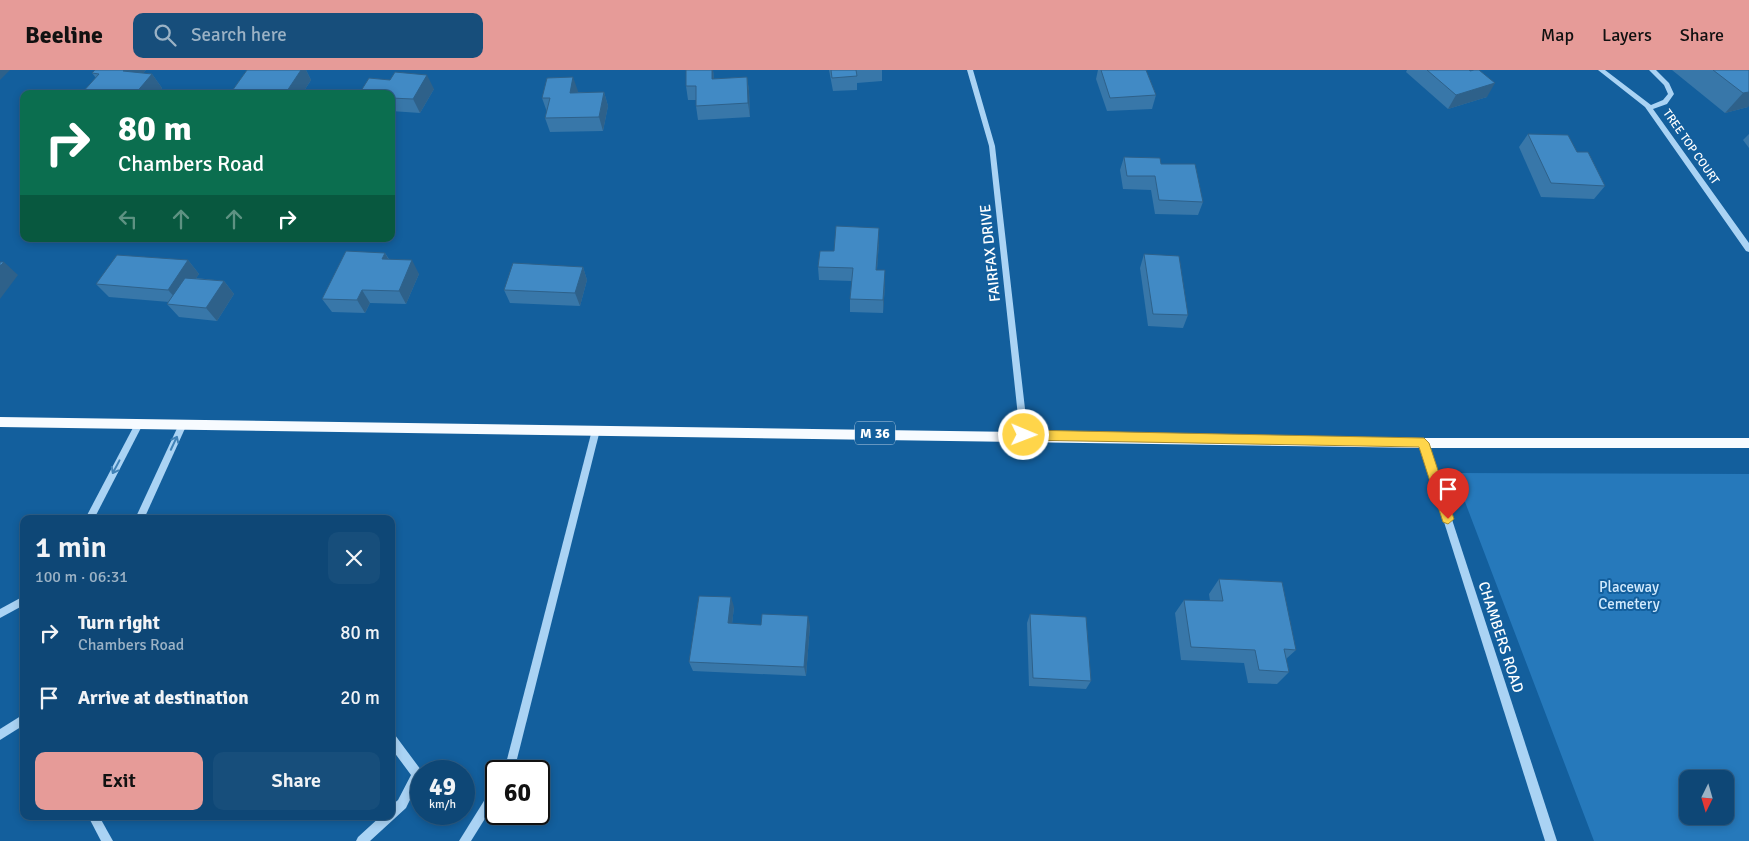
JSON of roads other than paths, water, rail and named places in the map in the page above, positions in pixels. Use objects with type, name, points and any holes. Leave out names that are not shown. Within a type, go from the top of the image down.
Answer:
[{"type":"main road","name":"M 36","points":[[0,422],[1024,435],[1424,443],[1749,443]]},
{"type":"street","name":"FAIRFAX DRIVE","points":[[970,70],[992,146],[1024,435]]},
{"type":"street","name":"TREE TOP COURT","points":[[1601,70],[1629,89],[1650,108],[1749,249]]},
{"type":"street","points":[[1650,108],[1665,102],[1671,94],[1667,84],[1652,70]]},
{"type":"street","points":[[91,515],[139,424]]},
{"type":"street","points":[[142,515],[183,424]]},
{"type":"street","points":[[512,760],[596,430]]},
{"type":"street","name":"CHAMBERS ROAD","points":[[1424,443],[1550,841]]},
{"type":"street","points":[[0,614],[20,602]]},
{"type":"street","points":[[0,735],[20,722]]},
{"type":"street","points":[[395,744],[417,774],[402,804],[395,810]]},
{"type":"street","points":[[465,841],[485,809]]},
{"type":"street","points":[[95,820],[107,841]]},
{"type":"street","points":[[362,841],[385,820]]},
{"type":"park label","name":"Placeway Cemetery","points":[[1629,596]]}]
